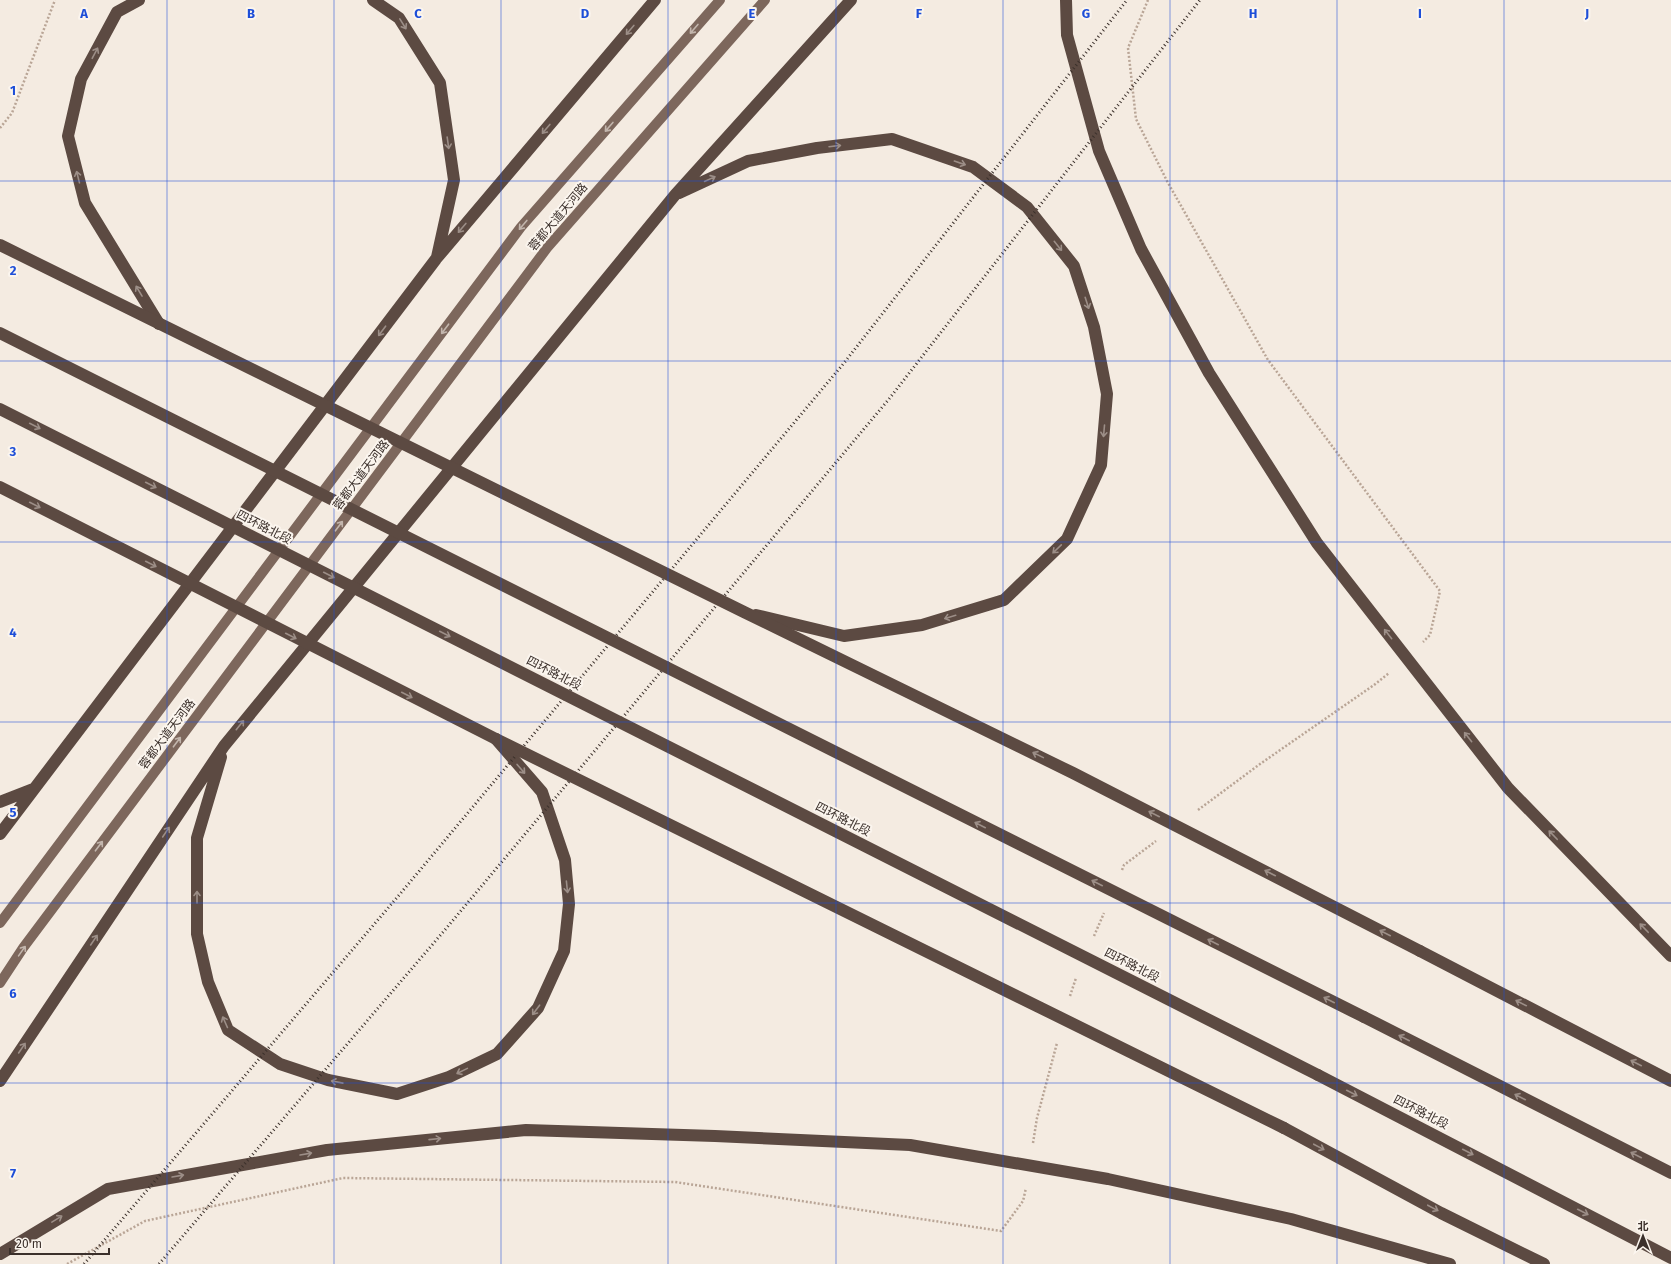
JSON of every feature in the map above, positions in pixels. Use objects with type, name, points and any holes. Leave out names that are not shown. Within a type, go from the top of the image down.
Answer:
[{"type":"highway","points":[[139,0],[117,12],[81,80],[68,136],[85,203],[159,324]]},
{"type":"highway","points":[[373,0],[399,18],[440,83],[454,180],[436,259]]},
{"type":"highway","points":[[0,834],[436,259],[655,0]]},
{"type":"highway","points":[[0,1081],[224,746],[674,195],[851,0]]},
{"type":"highway","points":[[1066,0],[1067,35],[1099,151],[1141,249],[1213,380],[1317,543],[1508,788],[1671,956]]},
{"type":"highway","points":[[674,195],[748,161],[817,148],[892,139],[972,167],[1027,207],[1074,266],[1094,327],[1107,394],[1101,465],[1067,539],[1004,600],[922,625],[844,636],[744,612]]},
{"type":"highway","points":[[0,244],[159,324],[744,612],[1073,772],[1671,1081]]},
{"type":"highway","points":[[0,333],[1364,1017],[1671,1173]]},
{"type":"highway","name":"四环路北段","points":[[0,409],[1318,1075],[1671,1258]]},
{"type":"highway","points":[[0,488],[496,740],[1284,1128],[1441,1212],[1544,1264]]},
{"type":"highway","points":[[224,746],[197,838],[197,934],[208,982],[228,1030],[280,1064],[328,1080],[398,1094],[449,1077],[497,1054],[538,1008],[564,951],[569,904],[564,860],[542,792],[496,740]]},
{"type":"highway","points":[[0,802],[33,789]]},
{"type":"highway","points":[[0,1254],[108,1189],[327,1150],[526,1130],[723,1136],[910,1145],[1108,1179],[1292,1219],[1450,1264]]},
{"type":"main road","name":"蓉都大道天河路","points":[[0,923],[521,227],[720,0]]},
{"type":"main road","name":"蓉都大道天河路","points":[[0,983],[23,948],[547,248],[765,0]]},
{"type":"path","points":[[0,128],[12,113],[55,0]]},
{"type":"path","points":[[1148,0],[1128,48],[1136,119],[1167,181],[1268,360],[1440,591],[1430,635],[1422,642]]},
{"type":"path","points":[[1192,814],[1260,764],[1374,685],[1389,672]]},
{"type":"path","points":[[1121,872],[1124,865],[1161,837]]},
{"type":"path","points":[[1091,942],[1106,907]]},
{"type":"path","points":[[1069,999],[1076,977]]},
{"type":"path","points":[[1033,1144],[1037,1118],[1059,1036]]},
{"type":"path","points":[[67,1264],[145,1221],[343,1178],[674,1182],[1001,1231],[1024,1201],[1026,1188]]},
{"type":"railway","points":[[84,1264],[400,894],[844,363],[1127,0]]},
{"type":"railway","points":[[159,1264],[444,931],[889,399],[1200,0]]}]
